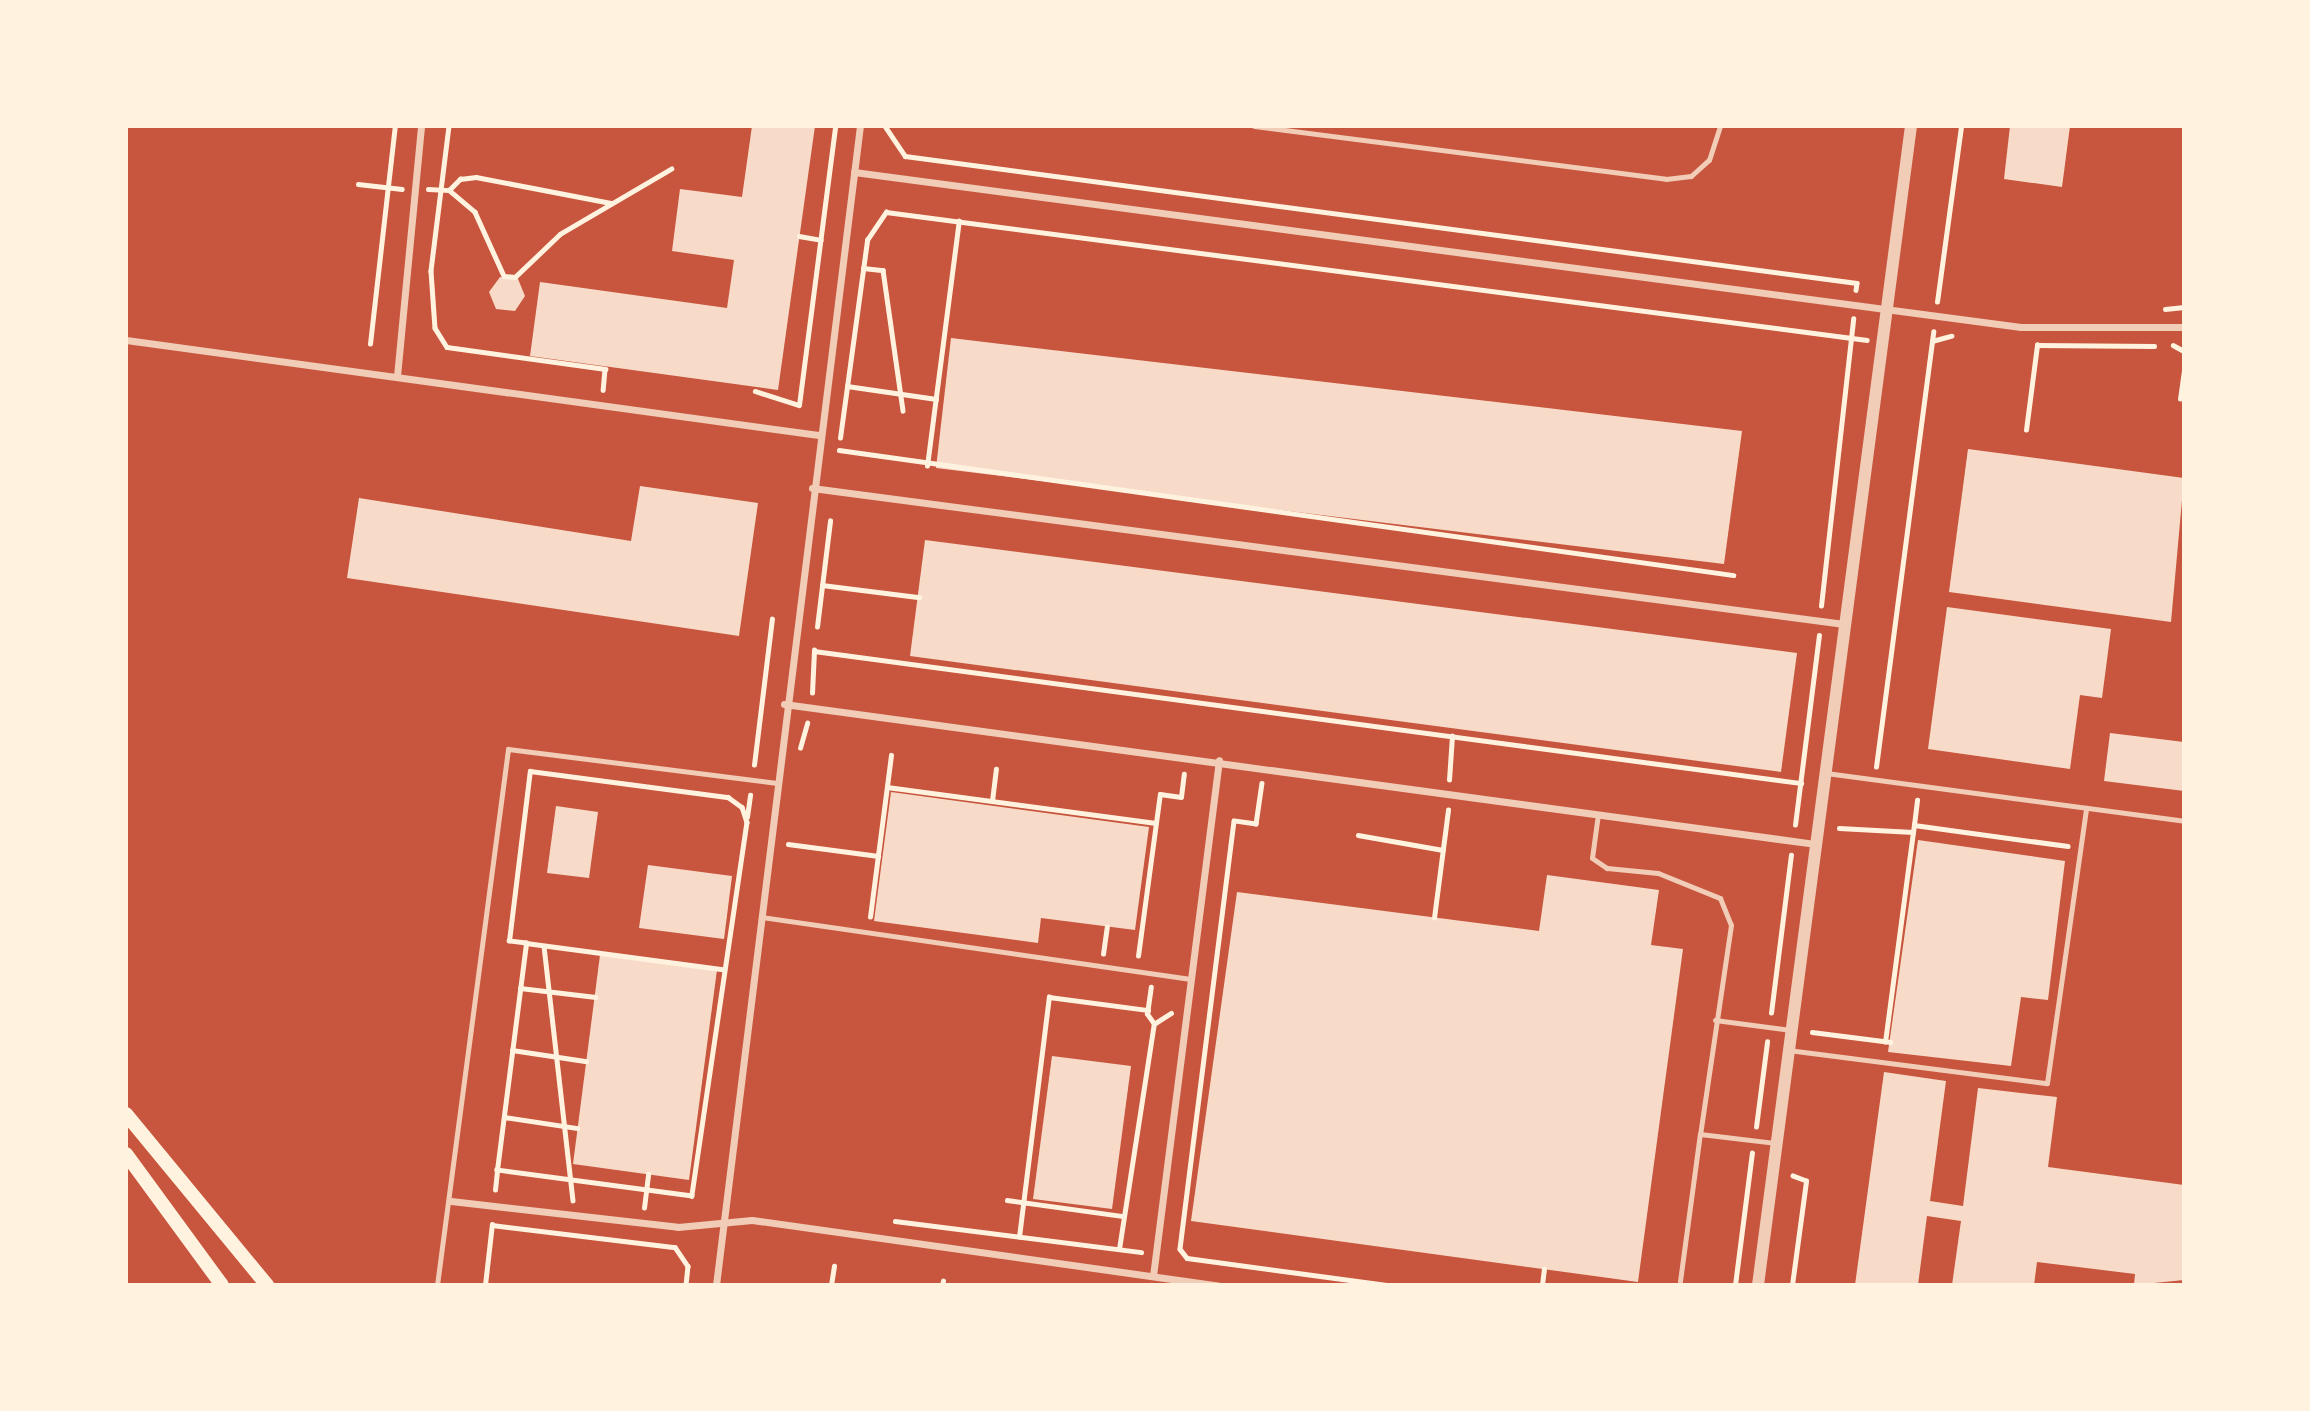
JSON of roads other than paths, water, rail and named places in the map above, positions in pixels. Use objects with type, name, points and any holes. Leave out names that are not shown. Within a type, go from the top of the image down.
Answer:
[{"type":"main road","points":[[126,1114],[267,1285]]},
{"type":"main road","points":[[126,1154],[222,1285]]},
{"type":"street","points":[[397,376],[421,126]]},
{"type":"street","points":[[716,1285],[721,1223],[779,783],[784,704],[860,126]]},
{"type":"street","points":[[1758,1285],[1911,126]]},
{"type":"street","points":[[854,172],[1936,316],[2071,331],[2184,327]]},
{"type":"street","points":[[126,340],[819,435]]},
{"type":"street","points":[[812,488],[1844,624]]},
{"type":"street","points":[[784,704],[1219,760],[1815,844]]},
{"type":"street","points":[[1153,1276],[1219,760]]},
{"type":"street","points":[[451,1201],[642,1223],[721,1223],[752,1220],[1217,1285]]},
{"type":"lane","points":[[1254,126],[1667,179],[1691,176],[1709,160],[1720,126]]},
{"type":"lane","points":[[437,1285],[451,1201],[508,749],[779,783]]},
{"type":"lane","points":[[1824,773],[2184,821]]},
{"type":"lane","points":[[1788,1050],[2047,1083],[2086,808]]},
{"type":"lane","points":[[1598,814],[1592,858],[1607,868],[1658,873],[1720,898],[1731,925],[1715,1020],[1680,1281]]},
{"type":"lane","points":[[761,917],[1191,979]]},
{"type":"lane","points":[[1715,1020],[1791,1030]]},
{"type":"lane","points":[[1700,1134],[1776,1143]]}]
